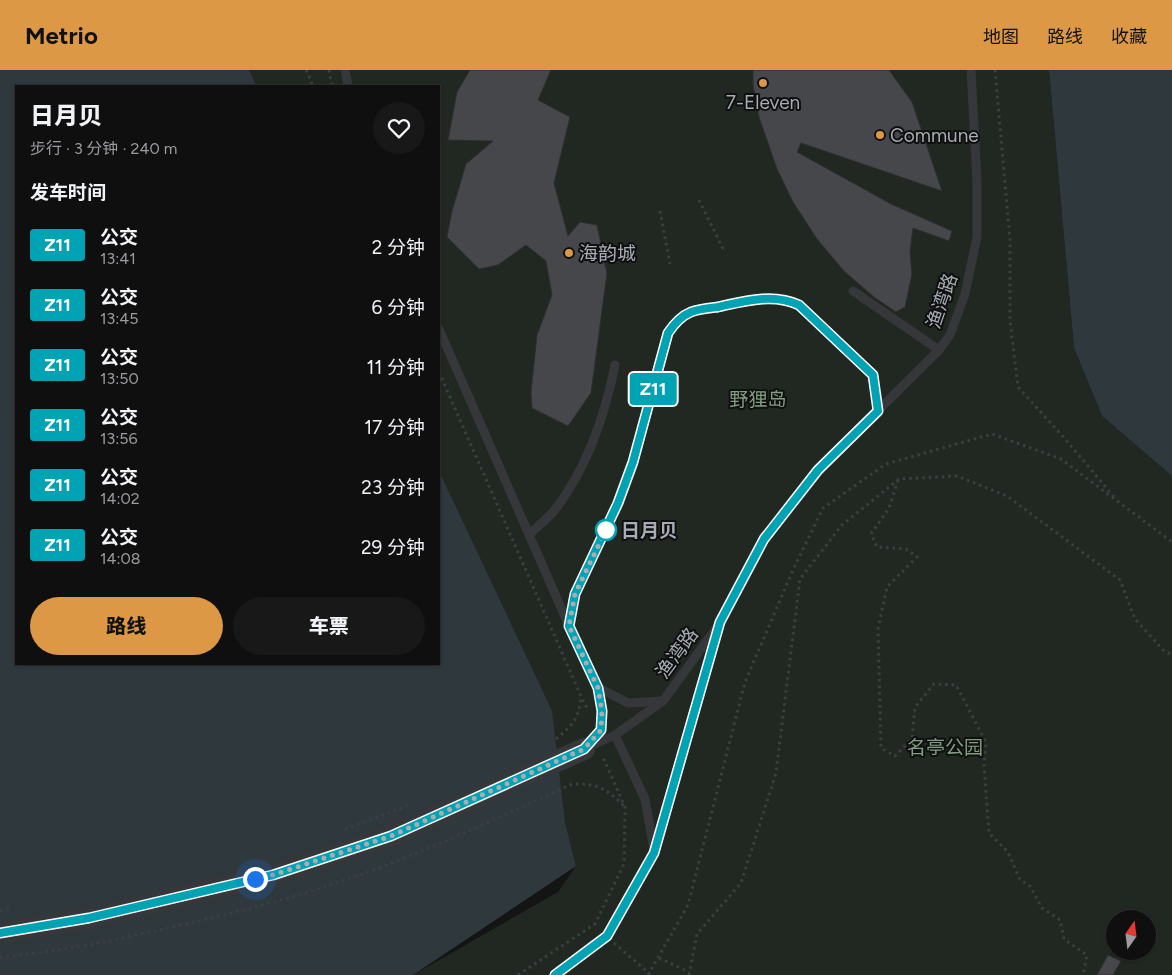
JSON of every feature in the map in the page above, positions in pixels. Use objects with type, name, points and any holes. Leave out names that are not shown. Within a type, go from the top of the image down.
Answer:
[{"type":"street","points":[[0,933],[89,918],[273,875],[391,836],[590,746]]},
{"type":"lane","points":[[345,70],[348,85]]},
{"type":"lane","name":"渔湾路","points":[[590,746],[615,735],[663,701],[720,622],[764,539],[818,470],[939,350],[950,335],[964,294],[977,237],[977,180],[971,70]]},
{"type":"lane","points":[[854,292],[939,350]]},
{"type":"lane","points":[[569,626],[575,594],[618,503],[633,462],[668,333],[675,322],[691,312],[749,301],[767,298],[793,302],[799,305],[873,375],[878,411]]},
{"type":"lane","points":[[440,331],[598,688],[602,711],[601,730],[590,746]]},
{"type":"lane","points":[[529,535],[553,512],[572,483],[600,419],[614,365]]},
{"type":"lane","points":[[555,975],[607,936],[654,853],[720,622]]},
{"type":"lane","points":[[598,688],[628,703],[663,701]]},
{"type":"lane","points":[[615,735],[645,799],[654,853]]},
{"type":"path","points":[[306,70],[313,85]]},
{"type":"path","points":[[328,70],[332,85]]},
{"type":"path","points":[[995,70],[1010,240],[1010,320],[1018,387],[1117,501]]},
{"type":"path","points":[[699,200],[724,251]]},
{"type":"path","points":[[660,211],[670,264]]},
{"type":"path","points":[[440,374],[580,696],[601,730]]},
{"type":"path","points":[[596,924],[649,974],[688,905],[745,682],[793,570],[823,508],[886,464],[992,434],[1061,459],[1172,542]]},
{"type":"path","points":[[659,958],[689,974],[697,934],[741,883],[776,773],[800,579],[842,525],[899,480],[957,476],[1007,496],[1120,580],[1135,619],[1163,650],[1172,655]]},
{"type":"path","points":[[899,480],[889,508],[871,534],[877,547],[906,549],[917,557],[887,587],[878,629],[881,748],[895,756],[912,738],[915,707],[934,684],[956,685],[986,742],[984,765],[989,833],[1008,852],[1020,880],[1030,886],[1042,908],[1060,920],[1064,939],[1087,955],[1083,975]]},
{"type":"path","points":[[552,743],[572,726],[577,718],[580,708],[580,696]]},
{"type":"path","points":[[518,975],[596,924],[624,864],[625,807],[590,746]]},
{"type":"path","points":[[339,831],[419,800]]},
{"type":"path","points":[[0,911],[18,909]]},
{"type":"green space","name":"野狸岛","points":[[249,70],[1049,70],[1074,348],[1102,416],[1172,476],[1172,975],[413,975],[558,892],[576,866],[565,822],[440,474],[440,85],[256,85]]},
{"type":"shaded area","points":[[0,70],[249,70],[256,85],[15,85],[15,665],[440,665],[440,473],[552,711],[565,822],[576,866],[413,975],[0,975]]},
{"type":"shaded area","points":[[1049,70],[1172,70],[1172,476],[1102,416],[1074,348]]},
{"type":"building","name":"海韵城","points":[[470,70],[551,70],[538,100],[570,117],[554,183],[568,236],[580,222],[597,225],[607,273],[591,393],[568,426],[532,408],[531,392],[537,335],[552,295],[546,261],[526,245],[498,265],[479,269],[447,237],[452,211],[466,164],[493,141],[448,140],[457,92]]},
{"type":"building","points":[[753,70],[889,70],[912,102],[942,191],[801,143],[797,152],[891,204],[952,231],[949,241],[913,228],[910,252],[912,274],[905,307],[896,312],[874,297],[844,271],[817,239],[793,202],[777,169],[759,117],[753,85]]},
{"type":"building","points":[[1106,959],[1121,961],[1113,975],[1097,975]]},
{"type":"bus line","name":"Z11","points":[[0,933],[89,918],[273,875],[391,836],[584,749],[601,730],[602,711],[598,688],[569,626],[575,594],[618,503],[633,462],[668,333],[675,322],[691,312],[767,298],[786,300],[799,305],[873,375],[878,411],[818,470],[764,539],[720,622],[654,853],[607,936],[555,975]]},
{"type":"place","name":"7-Eleven","points":[[763,83]]},
{"type":"place","name":"Commune","points":[[880,135]]},
{"type":"place","name":"海韵城","points":[[569,253]]},
{"type":"place","name":"日月贝","points":[[606,530]]},
{"type":"route","points":[[255,879],[273,875],[391,836],[584,749],[601,730],[602,711],[598,688],[569,626],[575,594],[606,530]]},
{"type":"park label","name":"名亭公园","points":[[945,747]]}]
